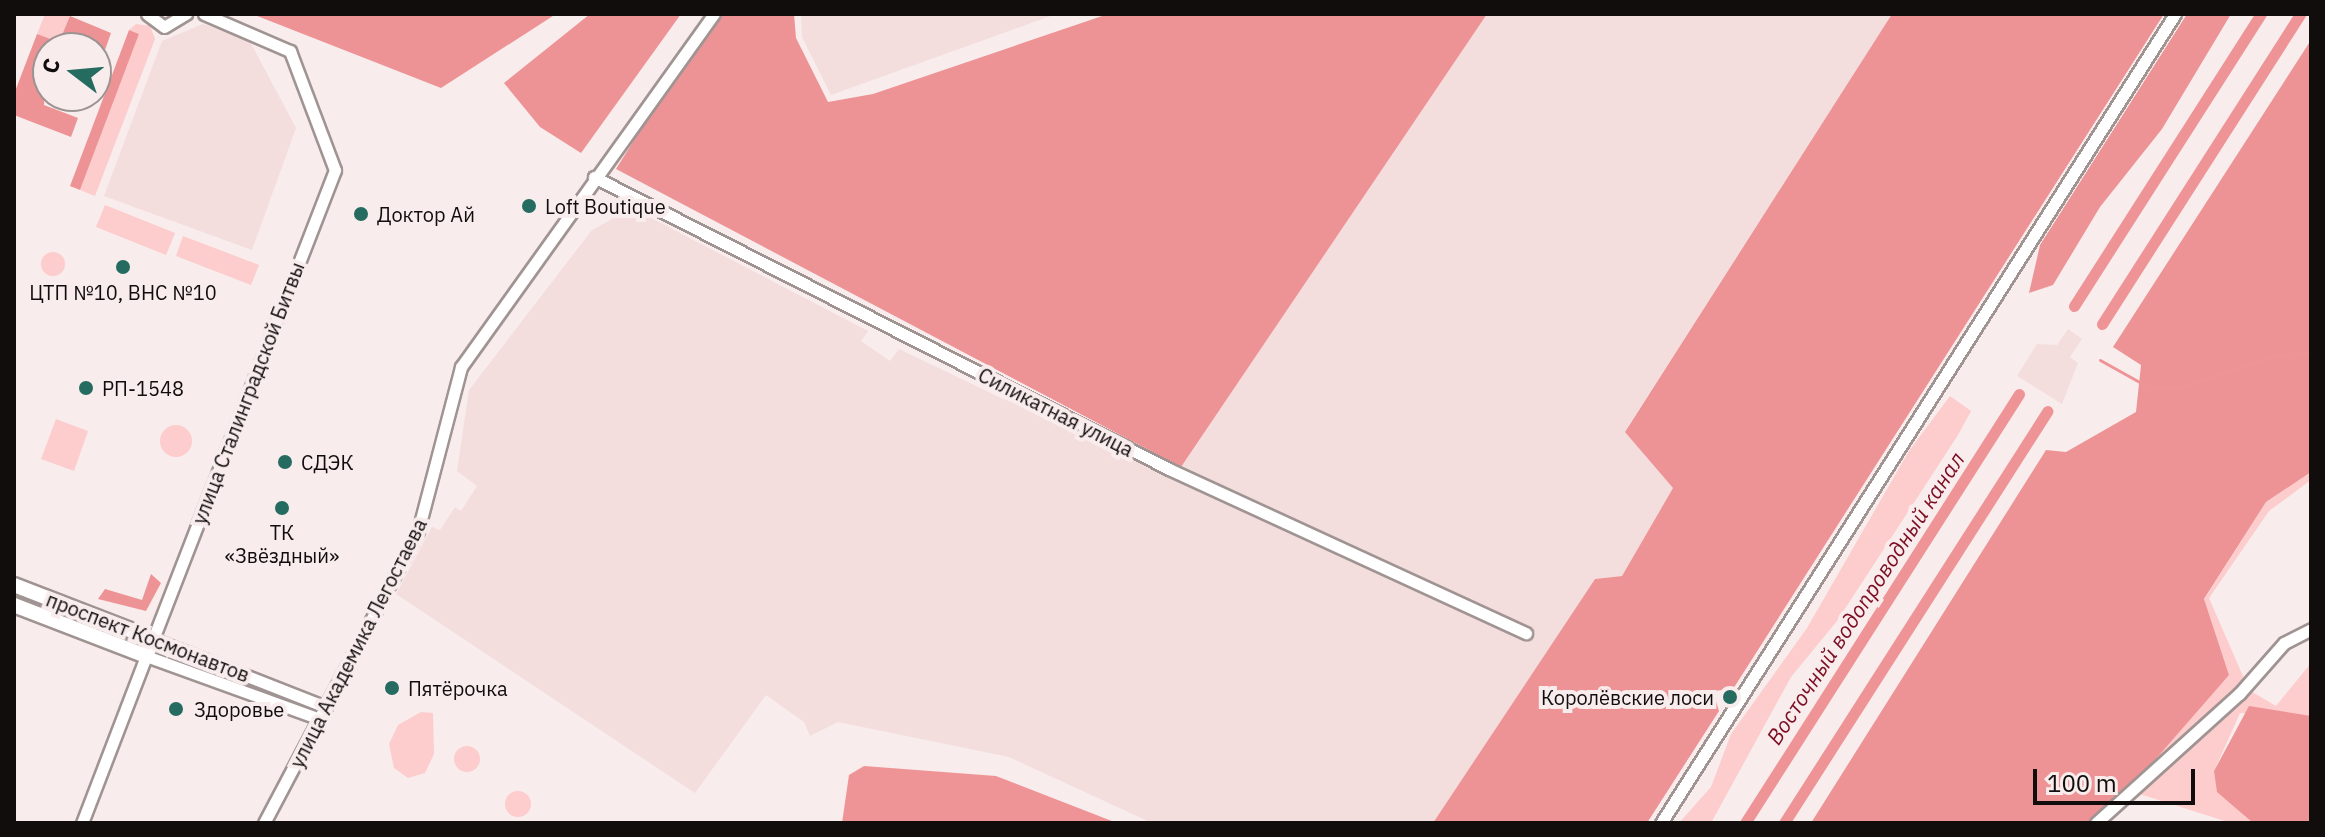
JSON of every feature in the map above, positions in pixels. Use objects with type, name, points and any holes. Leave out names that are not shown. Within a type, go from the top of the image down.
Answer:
[{"type":"street","points":[[147,14],[164,27],[186,14]]},
{"type":"street","name":"улица Сталинградской Битвы","points":[[82,823],[335,170],[290,51],[204,14]]},
{"type":"street","name":"улица Академика Легостаева","points":[[264,823],[418,531],[461,367],[594,177],[714,14]]},
{"type":"street","points":[[1661,823],[2175,14]]},
{"type":"street","name":"Силикатная улица","points":[[594,177],[1169,469],[1526,633]]},
{"type":"street","name":"проспект Космонавтов","points":[[14,585],[326,707]]},
{"type":"street","name":"проспект Космонавтов","points":[[14,605],[320,719]]},
{"type":"street","points":[[2096,823],[2239,694],[2284,643],[2311,629]]},
{"type":"shaded area","points":[[45,14],[70,16],[63,32],[38,32]]},
{"type":"shaded area","points":[[252,14],[556,14],[441,88]]},
{"type":"shaded area","points":[[590,14],[681,14],[581,153],[540,127],[504,83]]},
{"type":"shaded area","points":[[713,14],[794,14],[796,38],[828,102],[873,94],[1108,14],[1487,14],[1181,467],[616,169]]},
{"type":"shaded area","points":[[801,14],[1056,14],[831,95],[802,37]]},
{"type":"shaded area","points":[[1487,14],[1892,14],[1625,431],[1673,488],[1622,576],[1595,579],[1433,823],[1152,823],[1009,757],[838,722],[810,736],[804,722],[766,695],[695,793],[396,594],[432,527],[440,530],[455,507],[461,511],[477,486],[457,471],[469,390],[592,230],[632,208],[868,331],[861,341],[890,361],[899,349],[1001,398],[1181,467]]},
{"type":"shaded area","points":[[1892,14],[2164,14],[1733,689],[1713,691],[1719,711],[1647,823],[1433,823],[1595,579],[1622,576],[1673,488],[1625,432]]},
{"type":"shaded area","points":[[2187,14],[2231,14],[2162,129],[2100,207],[2053,285],[2029,293],[2040,245]]},
{"type":"shaded area","points":[[70,16],[109,32],[63,32]]},
{"type":"shaded area","points":[[136,24],[150,26],[155,39],[95,196],[80,190],[139,34],[129,30]]},
{"type":"shaded area","points":[[203,24],[249,40],[296,128],[252,250],[104,196],[162,41]]},
{"type":"shaded area","points":[[129,30],[139,34],[112,105],[112,75]]},
{"type":"shaded area","points":[[2311,40],[2311,472],[2266,502],[2204,599],[2229,675],[2100,823],[1811,823],[2046,450],[2066,452],[2136,412],[2141,365],[2113,347]]},
{"type":"shaded area","points":[[32,47],[32,112],[62,112],[78,118],[71,137],[14,115],[14,94]]},
{"type":"shaded area","points":[[98,112],[110,112],[80,190],[70,186]]},
{"type":"shaded area","points":[[105,205],[175,233],[166,255],[96,227]]},
{"type":"shaded area","points":[[183,236],[259,265],[251,285],[176,256]]},
{"type":"shaded area","points":[[53,252],[62,255],[65,264],[62,273],[53,276],[44,273],[41,264],[44,255]]},
{"type":"shaded area","points":[[2068,329],[2082,339],[2070,357],[2078,363],[2062,404],[2017,376],[2037,344],[2057,345]]},
{"type":"shaded area","points":[[1950,396],[1971,411],[1958,435],[1837,621],[1791,677],[1711,823],[1679,823],[1711,787],[1731,734],[1807,628],[1909,451]]},
{"type":"shaded area","points":[[56,419],[88,431],[74,471],[41,459]]},
{"type":"shaded area","points":[[176,425],[187,430],[192,441],[187,452],[176,457],[165,452],[160,441],[165,430]]},
{"type":"shaded area","points":[[2311,472],[2311,480],[2269,511],[2209,598],[2249,690],[2276,706],[2311,663],[2311,716],[2240,713],[2214,771],[2218,792],[2253,823],[2231,823],[2124,789],[2229,675],[2204,600],[2266,502]]},
{"type":"shaded area","points":[[151,574],[161,583],[146,611],[98,599],[105,589],[142,600]]},
{"type":"shaded area","points":[[2249,706],[2311,716],[2311,823],[2253,823],[2217,792],[2214,771]]},
{"type":"shaded area","points":[[421,712],[433,713],[434,754],[425,773],[408,778],[394,768],[389,744],[398,725]]},
{"type":"shaded area","points":[[467,746],[476,750],[480,759],[476,768],[467,772],[458,768],[454,759],[458,750]]},
{"type":"shaded area","points":[[864,766],[996,776],[1117,823],[842,823],[849,775]]},
{"type":"shaded area","points":[[518,791],[527,795],[531,804],[527,813],[518,817],[509,813],[505,804],[509,795]]},
{"type":"waterway","name":"Восточный водопроводный канал","points":[[2074,306],[2261,14]]},
{"type":"waterway","name":"Восточный водопроводный канал","points":[[2102,324],[2300,14]]},
{"type":"waterway","points":[[2100,360],[2150,388],[2181,387],[2275,356],[2311,352]]},
{"type":"waterway","name":"Восточный водопроводный канал","points":[[1745,823],[2019,394]]},
{"type":"waterway","name":"Восточный водопроводный канал","points":[[1784,823],[2047,411]]},
{"type":"place","name":"Loft Boutique","points":[[529,206]]},
{"type":"place","name":"Доктор Ай","points":[[361,214]]},
{"type":"place","name":"ЦТП №10, ВНС №10","points":[[123,267]]},
{"type":"place","name":"РП-1548","points":[[86,388]]},
{"type":"place","name":"СДЭК","points":[[285,462]]},
{"type":"place","name":"ТК «Звёздный»","points":[[282,508]]},
{"type":"place","name":"Пятёрочка","points":[[392,688]]},
{"type":"place","name":"Королёвские лоси","points":[[1730,697]]},
{"type":"place","name":"Здоровье","points":[[176,709]]}]
